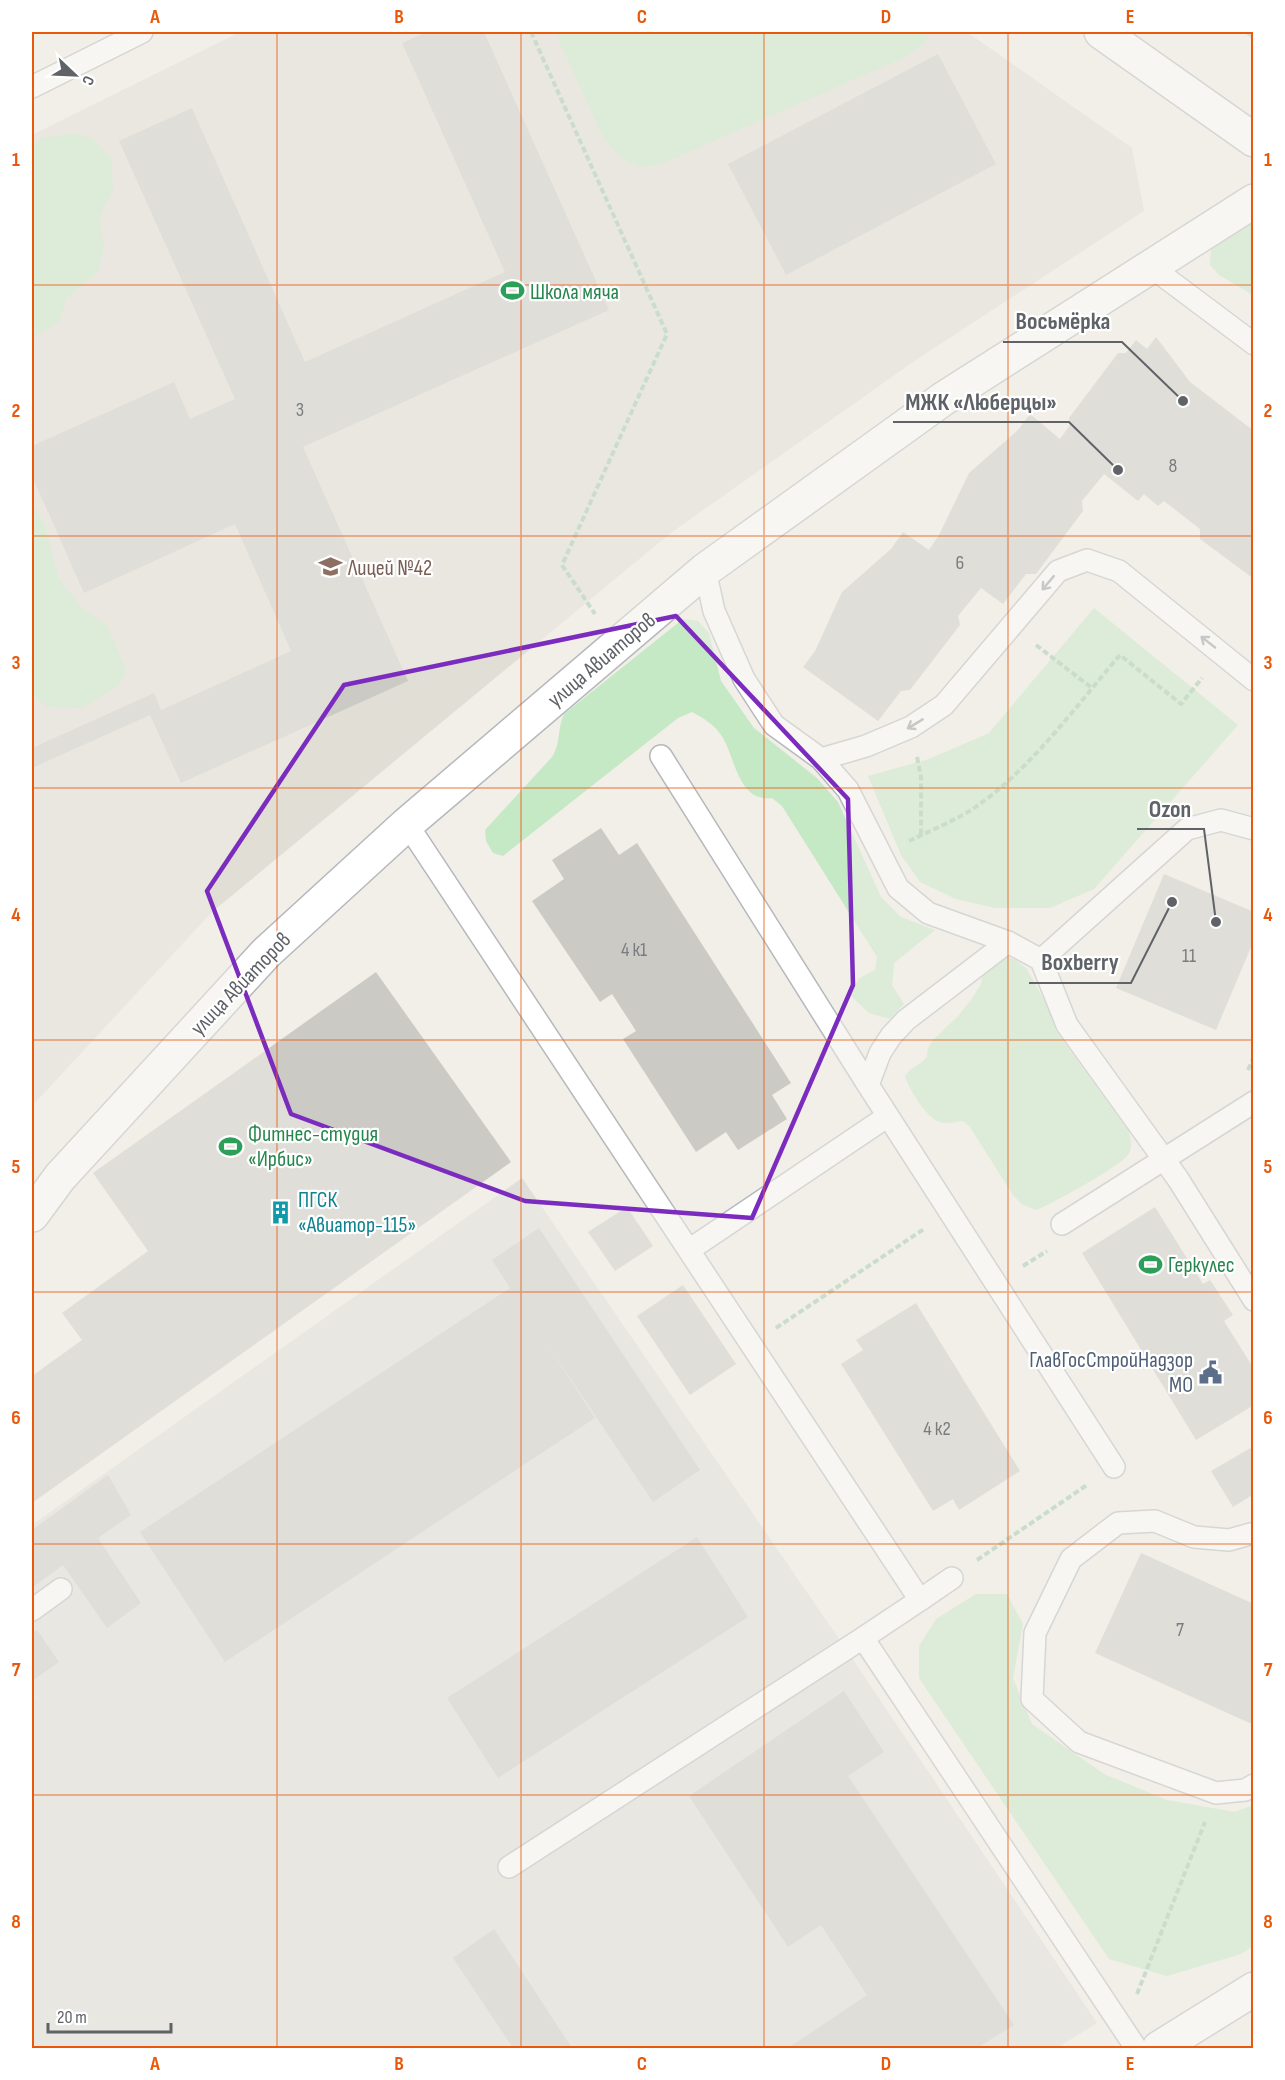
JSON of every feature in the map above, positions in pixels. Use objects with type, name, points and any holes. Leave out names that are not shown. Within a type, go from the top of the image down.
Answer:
[{"type":"street","points":[[1101,32],[1254,140]]},
{"type":"street","name":"улица Авиаторов","points":[[32,1215],[60,1177],[266,953],[407,824],[705,570],[943,399],[1254,201]]},
{"type":"street","points":[[1160,2049],[1254,1989]]},
{"type":"lane","points":[[32,87],[142,32]]},
{"type":"lane","points":[[1150,266],[1254,344]]},
{"type":"lane","points":[[821,759],[866,746],[911,727],[944,705],[1058,571],[1088,560],[1119,571],[1254,680]]},
{"type":"lane","points":[[705,570],[714,611],[744,680],[774,725],[821,759],[848,790],[898,888],[928,913],[1008,942],[1041,960],[1067,1025],[1163,1158],[1254,1300]]},
{"type":"lane","points":[[661,756],[868,1085],[1114,1467]]},
{"type":"lane","points":[[1041,960],[1187,829],[1221,820],[1254,829]]},
{"type":"lane","points":[[407,824],[920,1600]]},
{"type":"lane","points":[[868,1085],[880,1053],[891,1036],[906,1020],[1008,942]]},
{"type":"lane","points":[[1062,1224],[1254,1102]]},
{"type":"lane","points":[[689,1250],[888,1116]]},
{"type":"lane","points":[[1254,1533],[1229,1539],[1206,1538],[1194,1537],[1155,1521],[1118,1523],[1071,1559],[1035,1633],[1032,1699],[1079,1742],[1216,1793],[1245,1790],[1254,1785]]},
{"type":"lane","points":[[509,1867],[863,1638],[951,1578]]},
{"type":"lane","points":[[32,1610],[61,1589]]},
{"type":"lane","points":[[863,1638],[1136,2049]]},
{"type":"path","points":[[531,32],[667,334],[562,565],[618,645]]},
{"type":"path","points":[[1012,626],[1092,688]]},
{"type":"path","points":[[882,854],[970,810],[1003,785],[1032,757],[1120,655],[1181,704],[1221,653]]},
{"type":"path","points":[[911,727],[921,777],[921,835]]},
{"type":"path","points":[[752,1344],[950,1212]]},
{"type":"path","points":[[996,1283],[1047,1251],[1062,1224]]},
{"type":"path","points":[[951,1578],[1114,1467]]},
{"type":"path","points":[[1124,2028],[1216,1793]]},
{"type":"highlighted area","points":[[676,616],[848,799],[853,985],[752,1218],[525,1201],[291,1114],[207,891],[344,685]]},
{"type":"shaded area","name":"Лицей №42","points":[[240,32],[967,32],[1132,148],[1144,211],[916,360],[672,532],[212,912],[32,1106],[32,135]]},
{"type":"shaded area","points":[[522,1178],[846,1649],[1097,2023],[1057,2048],[32,2048],[32,1700],[41,1694],[32,1699],[32,1525]]},
{"type":"green space","points":[[555,32],[929,32],[925,43],[905,57],[661,164],[640,167],[622,159],[604,139]]},
{"type":"green space","points":[[75,133],[93,139],[111,158],[113,189],[99,217],[104,247],[98,272],[67,298],[59,322],[32,338],[32,144],[44,138]]},
{"type":"green space","points":[[1253,219],[1253,295],[1219,275],[1210,265],[1213,247],[1217,240]]},
{"type":"green space","points":[[32,504],[45,524],[58,577],[79,605],[107,626],[126,670],[118,686],[82,708],[48,707],[32,696]]},
{"type":"green space","points":[[1094,608],[1238,725],[1094,889],[1050,908],[995,908],[956,899],[920,882],[901,855],[868,776],[929,759],[989,733]]},
{"type":"green space","points":[[683,619],[698,621],[709,633],[721,681],[754,728],[817,778],[838,802],[881,897],[901,917],[935,930],[894,963],[892,985],[904,1004],[890,1019],[869,1013],[851,996],[858,979],[875,970],[877,957],[782,806],[772,798],[760,797],[751,793],[744,786],[718,731],[692,712],[678,718],[503,856],[493,853],[486,841],[485,830],[552,757],[557,746],[564,714]]},
{"type":"green space","points":[[1003,956],[1014,959],[1026,968],[1047,1005],[1056,1031],[1129,1132],[1131,1141],[1130,1152],[1122,1161],[1085,1185],[1036,1210],[1023,1205],[1013,1195],[970,1127],[963,1121],[945,1123],[934,1119],[919,1102],[905,1076],[927,1057],[928,1048],[933,1040],[971,1000],[981,984],[983,972]]},
{"type":"green space","points":[[976,1594],[1007,1594],[1023,1624],[1013,1678],[1032,1724],[1104,1774],[1167,1800],[1235,1812],[1253,1805],[1253,1946],[1241,1954],[1167,1976],[1109,1959],[919,1678],[919,1646],[936,1619]]},
{"type":"building","points":[[427,32],[484,32],[609,310],[303,447],[408,681],[181,783],[150,715],[32,768],[32,748],[154,693],[161,710],[291,651],[235,524],[84,593],[32,476],[32,446],[174,382],[190,419],[235,399],[119,141],[192,108],[305,362],[505,272],[402,43]]},
{"type":"building","points":[[1243,32],[1254,32],[1254,40]]},
{"type":"building","points":[[938,54],[996,164],[786,275],[728,164]]},
{"type":"building","points":[[1156,337],[1190,382],[1254,431],[1254,579],[1200,539],[1200,529],[1164,501],[1158,506],[1144,494],[1138,501],[1104,474],[1082,501],[1083,511],[1036,574],[1026,574],[1003,604],[981,588],[958,616],[960,625],[910,690],[901,691],[878,721],[803,667],[815,651],[842,592],[891,549],[903,532],[929,550],[939,535],[969,473],[1018,430],[1030,414],[1060,439],[1070,425],[1069,418],[1118,353],[1126,353],[1136,340],[1147,349]]},
{"type":"building","points":[[601,828],[619,855],[637,843],[791,1083],[772,1095],[787,1119],[738,1150],[726,1132],[696,1152],[623,1039],[636,1031],[612,994],[600,1002],[532,901],[564,879],[552,860]]},
{"type":"building","points":[[1164,874],[1254,912],[1254,940],[1216,1030],[1116,988]]},
{"type":"building","name":"ПГСК «Авиатор-115»","points":[[376,972],[511,1162],[32,1503],[32,1376],[82,1340],[62,1313],[148,1251],[93,1173]]},
{"type":"building","points":[[627,1207],[653,1246],[615,1271],[588,1232]]},
{"type":"building","points":[[1155,1207],[1203,1284],[1210,1280],[1233,1315],[1224,1321],[1254,1369],[1254,1405],[1196,1440],[1082,1253]]},
{"type":"building","points":[[539,1228],[700,1470],[653,1502],[546,1342],[595,1418],[225,1662],[140,1532],[510,1288],[492,1260]]},
{"type":"building","points":[[683,1285],[736,1364],[690,1395],[637,1316]]},
{"type":"building","points":[[916,1303],[1020,1471],[959,1510],[953,1499],[933,1511],[841,1364],[863,1350],[856,1340]]},
{"type":"building","points":[[1254,1446],[1254,1494],[1233,1507],[1211,1471]]},
{"type":"building","points":[[108,1475],[131,1515],[98,1538],[141,1603],[107,1628],[63,1565],[32,1588],[32,1530]]},
{"type":"building","points":[[697,1537],[748,1617],[498,1778],[447,1698]]},
{"type":"building","points":[[1141,1553],[1254,1604],[1254,1725],[1095,1653]]},
{"type":"building","points":[[37,1630],[59,1662],[32,1681],[32,1633]]},
{"type":"building","points":[[844,1691],[884,1752],[848,1776],[1014,2025],[977,2048],[788,2048],[867,1995],[821,1925],[788,1947],[689,1796]]},
{"type":"building","points":[[494,1929],[572,2048],[513,2048],[453,1958]]},
{"type":"place","name":"Школа мяча","points":[[512,291]]},
{"type":"place","name":"Восьмёрка","points":[[1183,401]]},
{"type":"place","name":"МЖК «Люберцы»","points":[[1118,470]]},
{"type":"place","name":"Лицей №42","points":[[330,567]]},
{"type":"place","name":"Boxberry","points":[[1172,902]]},
{"type":"place","name":"Ozon","points":[[1216,922]]},
{"type":"place","name":"Фитнес-студия «Ирбис»","points":[[230,1146]]},
{"type":"place","name":"ПГСК «Авиатор-115»","points":[[280,1212]]},
{"type":"place","name":"Геркулес","points":[[1150,1264]]},
{"type":"place","name":"ГлавГосСтройНадзор МО","points":[[1211,1372]]}]
